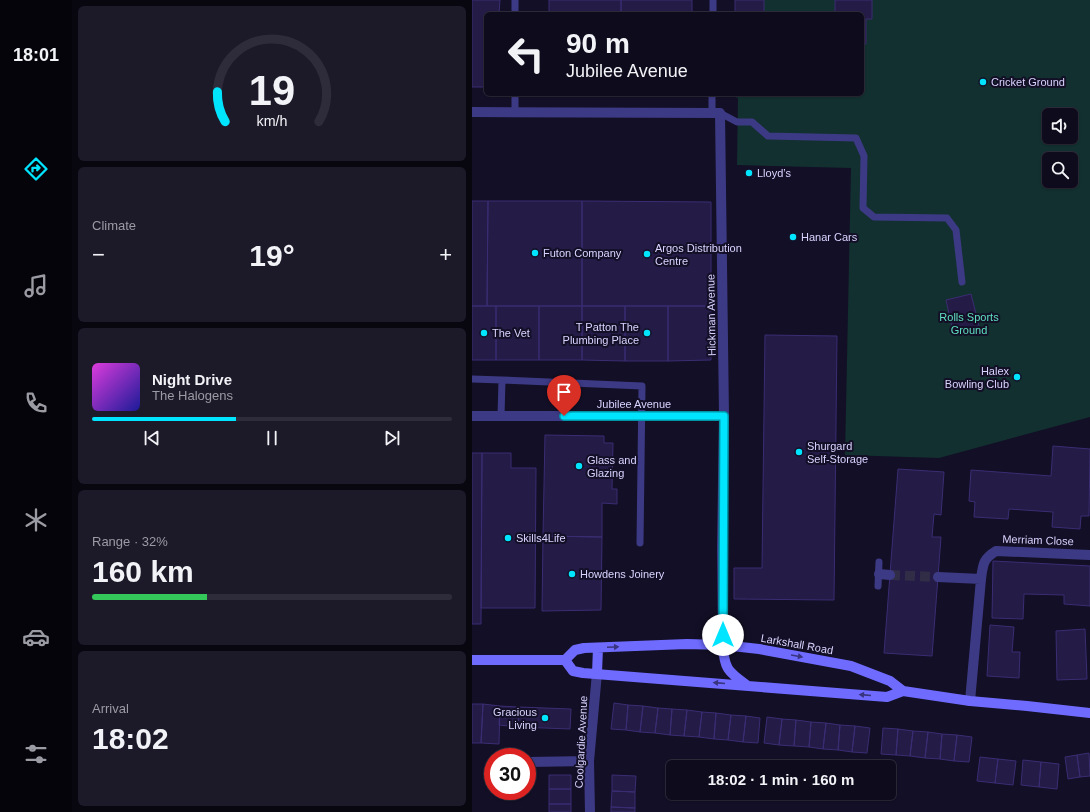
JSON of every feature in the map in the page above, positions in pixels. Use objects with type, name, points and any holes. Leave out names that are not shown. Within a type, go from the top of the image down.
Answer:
[{"type":"main road","name":"Larkshall Road","points":[[903,692],[890,681],[851,666],[759,649],[723,645],[682,644],[575,650],[565,660],[573,671],[583,673],[887,697],[903,692],[970,701],[1090,713]]},
{"type":"main road","points":[[723,645],[724,660],[726,665],[732,674],[748,686]]},
{"type":"main road","points":[[597,673],[598,648]]},
{"type":"main road","points":[[472,660],[565,660]]},
{"type":"street","points":[[472,112],[716,113]]},
{"type":"street","name":"Hickman Avenue","points":[[716,113],[724,416],[722,550],[723,645]]},
{"type":"street","name":"Jubilee Avenue","points":[[472,416],[724,416]]},
{"type":"street","name":"Merriam Close","points":[[970,701],[981,579],[983,565],[987,557],[996,551],[1090,554]]},
{"type":"street","points":[[878,574],[890,575]]},
{"type":"street","points":[[938,577],[981,579]]},
{"type":"street","name":"Coolgardie Avenue","points":[[590,812],[589,761],[597,673]]},
{"type":"street","points":[[536,762],[589,761]]},
{"type":"lane","points":[[515,0],[515,12]]},
{"type":"lane","points":[[713,0],[713,12]]},
{"type":"lane","points":[[515,96],[515,112]]},
{"type":"lane","points":[[712,96],[716,113],[737,122],[752,122],[768,136],[856,138],[864,156],[863,208],[874,217],[947,218],[956,230],[962,282]]},
{"type":"lane","points":[[472,379],[642,386],[643,416],[640,543]]},
{"type":"lane","points":[[502,380],[502,416]]},
{"type":"lane","points":[[878,586],[879,562]]},
{"type":"green space","name":"Rolls Sports Ground","points":[[735,0],[1090,0],[1090,417],[939,458],[845,455],[851,168],[737,165],[738,98],[735,96],[864,96],[864,12],[735,12]]},
{"type":"building","points":[[472,0],[500,0],[499,12],[484,12],[484,87],[472,87]]},
{"type":"building","points":[[549,0],[621,0],[621,12],[549,12]]},
{"type":"building","points":[[621,0],[692,0],[692,12],[621,12]]},
{"type":"building","points":[[735,0],[764,0],[764,12],[735,12]]},
{"type":"building","points":[[835,0],[872,0],[872,19],[866,19],[866,44],[864,44],[864,12],[835,12]]},
{"type":"building","points":[[472,201],[488,201],[487,306],[472,306]]},
{"type":"building","name":"Futon Company","points":[[488,201],[582,201],[582,306],[487,306]]},
{"type":"building","name":"Argos Distribution Centre","points":[[582,201],[711,202],[711,306],[582,306]]},
{"type":"building","points":[[971,294],[979,326],[953,332],[946,300]]},
{"type":"building","name":"The Vet","points":[[472,306],[496,306],[496,360],[472,360]]},
{"type":"building","points":[[496,306],[539,306],[539,360],[496,360]]},
{"type":"building","points":[[539,306],[582,306],[582,360],[539,360]]},
{"type":"building","points":[[582,306],[625,306],[625,361],[582,360]]},
{"type":"building","name":"T Patton The Plumbing Place","points":[[625,306],[668,306],[668,361],[625,361]]},
{"type":"building","points":[[668,306],[711,306],[711,360],[668,361]]},
{"type":"building","name":"Shurgard Self-Storage","points":[[765,335],[837,336],[834,600],[734,599],[734,568],[762,568]]},
{"type":"building","name":"Glass and Glazing","points":[[545,435],[604,436],[604,443],[613,443],[612,489],[617,489],[617,504],[602,503],[602,537],[543,536]]},
{"type":"building","points":[[1053,446],[1090,449],[1089,516],[1081,516],[1080,529],[1052,527],[1053,512],[1009,509],[1008,519],[974,517],[975,502],[969,501],[971,470],[1051,476]]},
{"type":"building","points":[[472,453],[482,453],[481,624],[472,624]]},
{"type":"building","name":"Skills4Life","points":[[482,453],[511,453],[511,468],[536,468],[535,608],[481,608]]},
{"type":"building","points":[[898,469],[944,472],[941,515],[934,514],[932,537],[941,537],[932,656],[884,653]]},
{"type":"building","name":"Howdens Joinery","points":[[543,536],[602,537],[601,610],[542,611]]},
{"type":"building","points":[[993,561],[1090,566],[1090,606],[1064,604],[1064,595],[1024,594],[1023,619],[992,618]]},
{"type":"building","points":[[990,625],[1014,627],[1012,652],[1020,652],[1019,678],[987,676]]},
{"type":"building","points":[[1085,629],[1087,679],[1057,680],[1056,631]]},
{"type":"building","points":[[614,703],[628,705],[626,730],[611,729]]},
{"type":"building","points":[[472,704],[483,704],[481,743],[472,743]]},
{"type":"building","points":[[483,704],[500,706],[499,744],[481,743]]},
{"type":"building","points":[[628,705],[643,706],[640,732],[626,730]]},
{"type":"building","points":[[500,706],[519,707],[518,727],[499,725]]},
{"type":"building","points":[[643,706],[658,708],[655,733],[640,732]]},
{"type":"building","name":"Gracious Living","points":[[519,707],[571,709],[570,729],[518,727]]},
{"type":"building","points":[[658,708],[672,709],[670,735],[655,733]]},
{"type":"building","points":[[672,709],[687,710],[684,736],[670,735]]},
{"type":"building","points":[[687,710],[702,712],[699,737],[684,736]]},
{"type":"building","points":[[702,712],[716,713],[714,739],[699,737]]},
{"type":"building","points":[[716,713],[731,715],[728,740],[714,739]]},
{"type":"building","points":[[731,715],[746,716],[743,742],[728,740]]},
{"type":"building","points":[[746,716],[760,718],[758,743],[743,742]]},
{"type":"building","points":[[767,717],[782,719],[779,745],[764,743]]},
{"type":"building","points":[[782,719],[796,720],[794,746],[779,745]]},
{"type":"building","points":[[796,720],[811,722],[809,747],[794,746]]},
{"type":"building","points":[[811,722],[826,723],[823,749],[809,747]]},
{"type":"building","points":[[826,723],[840,725],[838,750],[823,749]]},
{"type":"building","points":[[840,725],[855,726],[852,752],[838,750]]},
{"type":"building","points":[[855,726],[870,728],[867,753],[852,752]]},
{"type":"building","points":[[883,728],[898,729],[896,755],[881,754]]},
{"type":"building","points":[[898,729],[913,731],[910,756],[896,755]]},
{"type":"building","points":[[913,731],[928,732],[925,758],[910,756]]},
{"type":"building","points":[[928,732],[942,734],[940,759],[925,758]]},
{"type":"building","points":[[942,734],[957,735],[954,761],[940,759]]},
{"type":"building","points":[[957,735],[972,737],[969,762],[954,761]]},
{"type":"building","points":[[1089,753],[1090,776],[1080,777],[1077,755]]},
{"type":"building","points":[[1077,755],[1080,777],[1068,779],[1065,757]]},
{"type":"building","points":[[980,757],[998,759],[995,783],[977,781]]},
{"type":"building","points":[[998,759],[1016,761],[1013,785],[995,783]]},
{"type":"building","points":[[1023,760],[1041,762],[1039,787],[1021,785]]},
{"type":"building","points":[[1041,762],[1059,764],[1057,789],[1039,787]]},
{"type":"building","points":[[549,775],[571,775],[571,789],[549,789]]},
{"type":"building","points":[[612,775],[636,776],[635,792],[612,791]]},
{"type":"building","points":[[549,789],[571,789],[571,804],[549,804]]},
{"type":"building","points":[[612,791],[635,792],[635,808],[611,807]]},
{"type":"building","points":[[549,804],[571,804],[571,812],[549,812]]},
{"type":"building","points":[[611,807],[635,808],[635,812],[611,812]]},
{"type":"tunnel","points":[[890,575],[938,577]]},
{"type":"place","name":"Cricket Ground","points":[[983,82]]},
{"type":"place","name":"Lloyd’s","points":[[749,173]]},
{"type":"place","name":"Hanar Cars","points":[[793,237]]},
{"type":"place","name":"Futon Company","points":[[535,253]]},
{"type":"place","name":"Argos Distribution Centre","points":[[647,254]]},
{"type":"place","name":"The Vet","points":[[484,333]]},
{"type":"place","name":"T Patton The Plumbing Place","points":[[647,333]]},
{"type":"place","name":"Halex Bowling Club","points":[[1017,377]]},
{"type":"place","name":"Shurgard Self-Storage","points":[[799,452]]},
{"type":"place","name":"Glass and Glazing","points":[[579,466]]},
{"type":"place","name":"Skills4Life","points":[[508,538]]},
{"type":"place","name":"Howdens Joinery","points":[[572,574]]},
{"type":"place","name":"Gracious Living","points":[[545,718]]},
{"type":"route","points":[[564,416],[724,416],[722,550],[723,635]]}]
